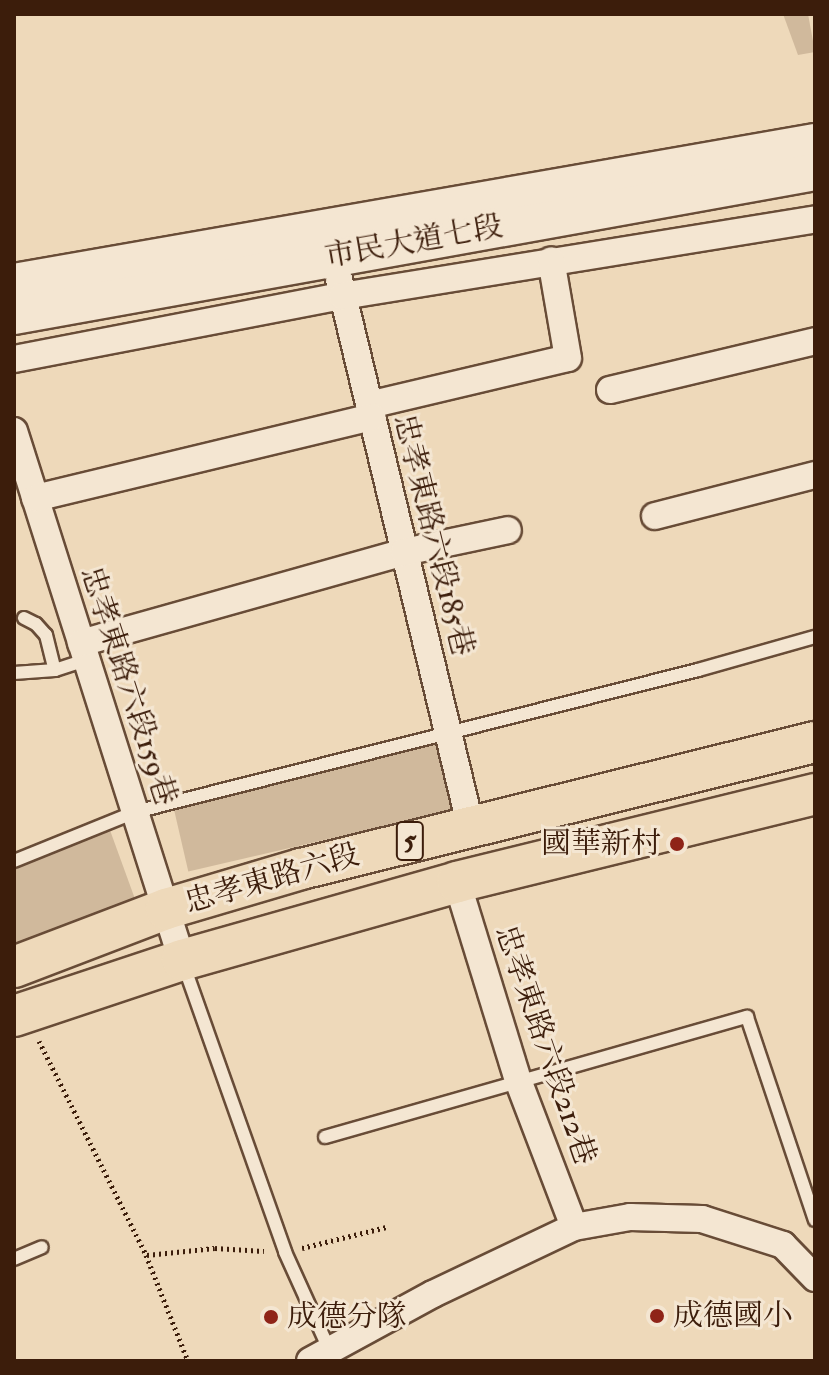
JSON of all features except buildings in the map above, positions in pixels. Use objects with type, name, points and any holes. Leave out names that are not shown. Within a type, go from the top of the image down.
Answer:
[{"type":"main road","name":"忠孝東路六段","points":[[14,967],[166,909],[301,869],[815,742]]},
{"type":"main road","name":"忠孝東路六段","points":[[19,1014],[182,960],[457,882],[815,794]]},
{"type":"street","name":"市民大道七段","points":[[14,282],[815,142]]},
{"type":"street","name":"市民大道七段","points":[[14,316],[333,256],[815,172]]},
{"type":"street","points":[[14,359],[342,296],[815,219]]},
{"type":"street","name":"忠孝東路六段185巷","points":[[333,256],[471,828]]},
{"type":"street","points":[[35,498],[568,358],[551,260]]},
{"type":"street","points":[[610,390],[815,341]]},
{"type":"street","name":"忠孝東路六段159巷","points":[[14,431],[182,960]]},
{"type":"street","points":[[655,516],[815,475]]},
{"type":"street","points":[[84,652],[404,552],[508,530]]},
{"type":"street","name":"忠孝東路六段212巷","points":[[457,882],[518,1080],[574,1227]]},
{"type":"street","points":[[320,1356],[433,1294],[574,1227],[630,1217],[702,1219],[783,1245],[815,1278]]},
{"type":"lane","points":[[24,618],[36,624],[46,635],[55,670]]},
{"type":"lane","points":[[14,861],[135,812],[815,637]]},
{"type":"lane","points":[[14,673],[55,670],[84,652]]},
{"type":"lane","points":[[182,960],[320,1356]]},
{"type":"lane","points":[[325,1137],[747,1017],[815,1220]]},
{"type":"lane","points":[[14,1259],[42,1247]]},
{"type":"path","points":[[19,1014],[146,1255],[188,1361]]},
{"type":"path","points":[[146,1255],[215,1248],[285,1252],[386,1227]]},
{"type":"shaded area","points":[[783,14],[808,14],[815,52],[798,55]]},
{"type":"shaded area","points":[[437,735],[454,810],[188,871],[171,796]]},
{"type":"shaded area","points":[[107,822],[135,899],[14,951],[14,865]]},
{"type":"place","name":"國華新村","points":[[677,844]]},
{"type":"place","name":"成德國小","points":[[657,1316]]},
{"type":"place","name":"成德分隊","points":[[271,1317]]}]
